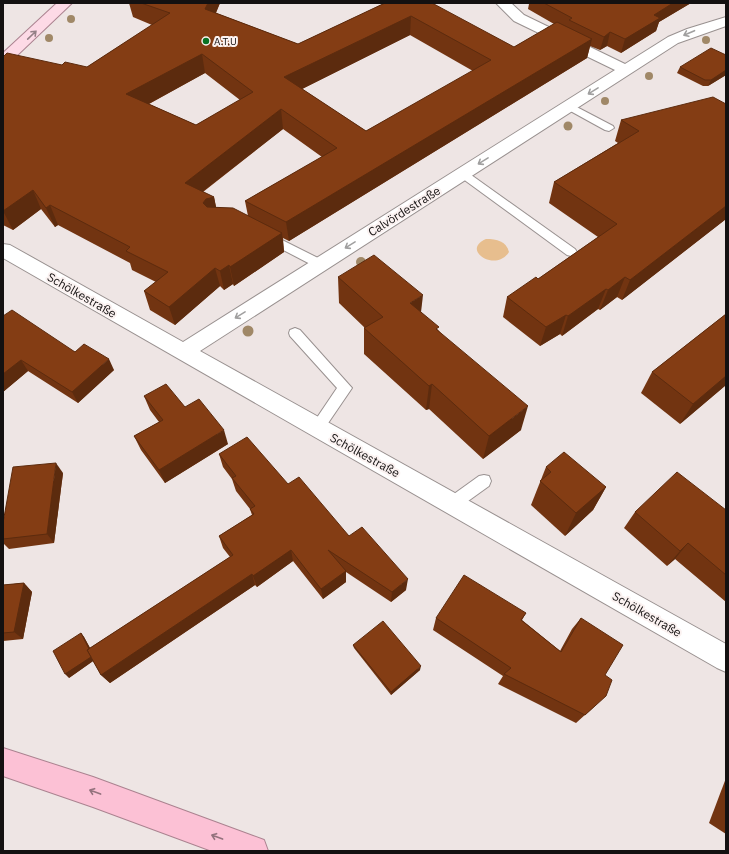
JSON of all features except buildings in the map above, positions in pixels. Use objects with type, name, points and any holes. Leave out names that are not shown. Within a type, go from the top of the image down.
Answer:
[{"type":"highway","points":[[3,762],[93,792],[253,851]]},
{"type":"main road","points":[[3,46],[50,3]]},
{"type":"main road","points":[[3,61],[65,3]]},
{"type":"street","points":[[503,3],[519,18],[626,70]]},
{"type":"street","name":"Calvördestraße","points":[[183,352],[673,40],[726,20]]},
{"type":"street","name":"Schölkestraße","points":[[3,250],[726,659]]},
{"type":"lane","points":[[569,106],[609,128]]},
{"type":"lane","points":[[463,174],[571,252]]},
{"type":"lane","points":[[259,232],[320,264]]},
{"type":"lane","points":[[295,333],[345,388],[317,428]]},
{"type":"lane","points":[[452,504],[484,481]]},
{"type":"shaded area","points":[[486,239],[500,241],[506,245],[509,252],[503,258],[496,260],[483,258],[478,253],[477,249],[479,244]]},
{"type":"place","name":"A.T.U","points":[[206,41]]}]
